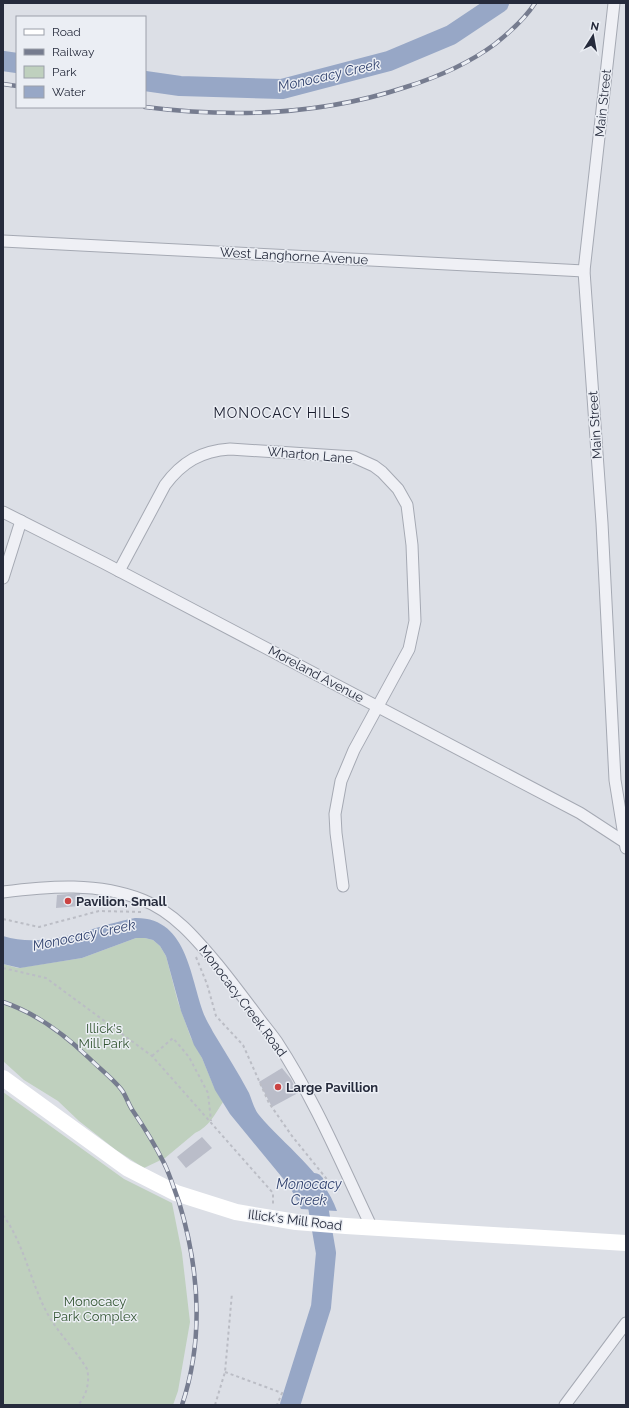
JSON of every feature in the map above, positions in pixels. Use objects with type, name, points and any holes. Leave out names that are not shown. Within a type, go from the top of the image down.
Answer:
[{"type":"street","name":"Main Street","points":[[614,3],[584,271],[602,523],[615,780],[626,844]]},
{"type":"street","name":"West Langhorne Avenue","points":[[3,241],[584,271]]},
{"type":"street","name":"Wharton Lane","points":[[119,572],[165,486],[173,474],[195,457],[216,450],[230,449],[354,457],[374,466],[382,472],[398,489],[407,505],[412,545],[415,621],[409,649],[377,706],[341,781],[335,814],[343,886]]},
{"type":"street","name":"Moreland Avenue","points":[[3,512],[580,813],[626,844]]},
{"type":"street","points":[[3,578],[21,521]]},
{"type":"street","name":"Monocacy Creek Road","points":[[3,892],[24,889],[65,887],[111,890],[153,904],[169,914],[206,951],[277,1042],[318,1114],[372,1228]]},
{"type":"street","name":"Illick's Mill Road","points":[[3,1078],[127,1168],[176,1194],[236,1212],[296,1222],[346,1226],[626,1243]]},
{"type":"street","points":[[565,1405],[626,1323]]},
{"type":"path","points":[[3,919],[39,927],[98,911],[142,912],[149,914]]},
{"type":"path","points":[[194,954],[208,984],[216,1016],[243,1045],[269,1103],[288,1131],[334,1188],[337,1190],[343,1187]]},
{"type":"path","points":[[3,968],[46,978],[152,1056],[273,1193],[273,1206]]},
{"type":"path","points":[[152,1056],[173,1038],[189,1057],[208,1093],[211,1122]]},
{"type":"path","points":[[3,1215],[15,1234],[47,1314],[87,1369],[89,1379],[86,1390],[78,1405]]},
{"type":"path","points":[[215,1405],[225,1372],[232,1293]]},
{"type":"path","points":[[225,1372],[282,1393],[277,1405]]},
{"type":"green space","name":"Illick's Mill Park","points":[[136,938],[153,940],[160,946],[166,956],[178,1002],[191,1038],[202,1058],[214,1087],[223,1102],[211,1120],[204,1127],[165,1158],[144,1168],[116,1150],[79,1121],[58,1101],[24,1080],[3,1061],[3,964],[18,968],[82,958]]},
{"type":"green space","name":"Monocacy Park Complex","points":[[3,1092],[124,1179],[172,1203],[182,1253],[190,1322],[178,1391],[173,1405],[3,1405]]},
{"type":"water","name":"Monocacy Creek","points":[[135,918],[153,921],[167,928],[177,940],[191,971],[206,1019],[245,1085],[257,1113],[323,1184],[337,1211],[301,1209],[290,1187],[230,1114],[215,1090],[202,1058],[194,1045],[181,1011],[166,956],[160,946],[153,940],[136,938],[82,958],[20,968],[3,964],[3,936],[20,940],[53,939]]},
{"type":"building","name":"Pavilion, Small","points":[[80,893],[79,906],[56,908],[57,895]]},
{"type":"building","name":"Large Pavillion","points":[[282,1068],[291,1079],[298,1093],[272,1107],[259,1082]]},
{"type":"building","points":[[202,1137],[212,1148],[186,1168],[177,1157]]},
{"type":"waterway","name":"Monocacy Creek","points":[[146,81],[180,86],[282,89],[389,61],[451,35],[499,3]]},
{"type":"waterway","name":"Monocacy Creek","points":[[3,61],[16,63]]},
{"type":"waterway","name":"Monocacy Creek","points":[[290,1405],[321,1307],[326,1253],[314,1183]]},
{"type":"railway","points":[[146,107],[211,112],[277,112],[309,109],[374,96],[430,79],[474,58],[512,30],[535,3]]},
{"type":"railway","points":[[3,84],[16,86]]},
{"type":"railway","points":[[3,1002],[27,1012],[49,1025],[79,1049],[114,1081],[123,1091],[131,1108],[161,1156],[179,1202],[186,1227],[195,1278],[196,1329],[194,1355],[182,1405]]},
{"type":"place","name":"Pavilion, Small","points":[[68,901]]},
{"type":"place","name":"Large Pavillion","points":[[278,1087]]},
{"type":"district","name":"MONOCACY HILLS","points":[[282,413]]}]
